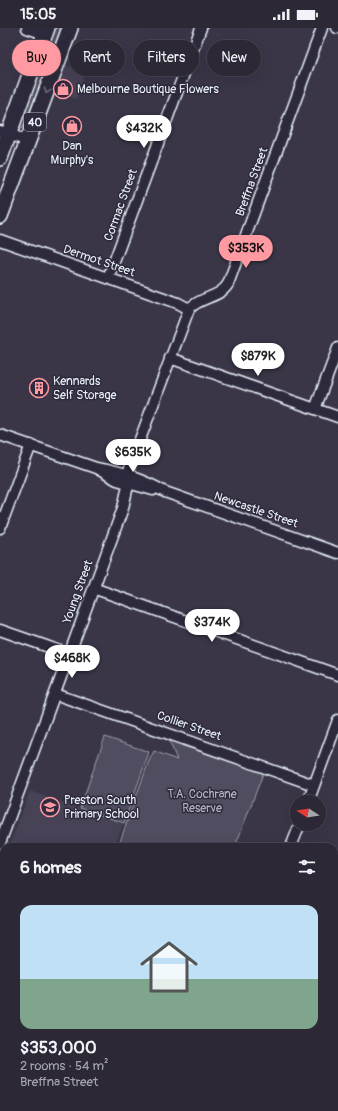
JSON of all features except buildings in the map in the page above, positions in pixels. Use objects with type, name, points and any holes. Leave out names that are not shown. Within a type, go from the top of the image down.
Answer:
[{"type":"highway","name":"40","points":[[0,216],[70,28]]},
{"type":"highway","name":"40","points":[[0,158],[4,132],[46,31]]},
{"type":"street","points":[[27,28],[46,31]]},
{"type":"street","name":"Cormac Street","points":[[108,278],[200,28]]},
{"type":"street","name":"Breffna Street","points":[[189,309],[196,303],[223,290],[228,284],[322,28]]},
{"type":"street","points":[[4,132],[28,141]]},
{"type":"street","name":"Dermot Street","points":[[0,240],[178,302],[189,309]]},
{"type":"street","points":[[130,480],[170,358],[189,309]]},
{"type":"street","points":[[315,409],[338,348]]},
{"type":"street","points":[[170,358],[338,418]]},
{"type":"street","name":"Newcastle Street","points":[[0,435],[338,553]]},
{"type":"street","points":[[0,528],[31,445]]},
{"type":"street","name":"Young Street","points":[[0,843],[123,508],[130,480]]},
{"type":"street","points":[[93,588],[338,675]]},
{"type":"street","points":[[0,630],[69,654]]},
{"type":"street","name":"Collier Street","points":[[54,694],[314,785]]},
{"type":"street","points":[[310,795],[338,720]]},
{"type":"street","points":[[293,843],[297,831]]},
{"type":"shaded area","points":[[66,65],[69,66],[69,76],[85,76],[76,99],[56,91]]},
{"type":"shaded area","name":"Preston South Primary School","points":[[30,791],[123,824],[116,843],[10,843]]},
{"type":"green space","points":[[55,28],[63,28],[58,40],[51,40]]},
{"type":"green space","points":[[37,76],[44,76],[23,128],[20,129],[19,126]]},
{"type":"green space","points":[[105,737],[149,752],[124,823],[80,808]]},
{"type":"green space","name":"T.A. Cochrane Reserve","points":[[169,740],[183,746],[264,771],[237,843],[119,843],[154,751],[177,760]]},
{"type":"place","name":"Melbourne Boutique Flowers","points":[[63,89]]},
{"type":"place","name":"Dan Murphy's","points":[[72,126]]},
{"type":"place","name":"Kennards Self Storage","points":[[39,388]]},
{"type":"place","name":"Preston South Primary School","points":[[50,807]]}]
